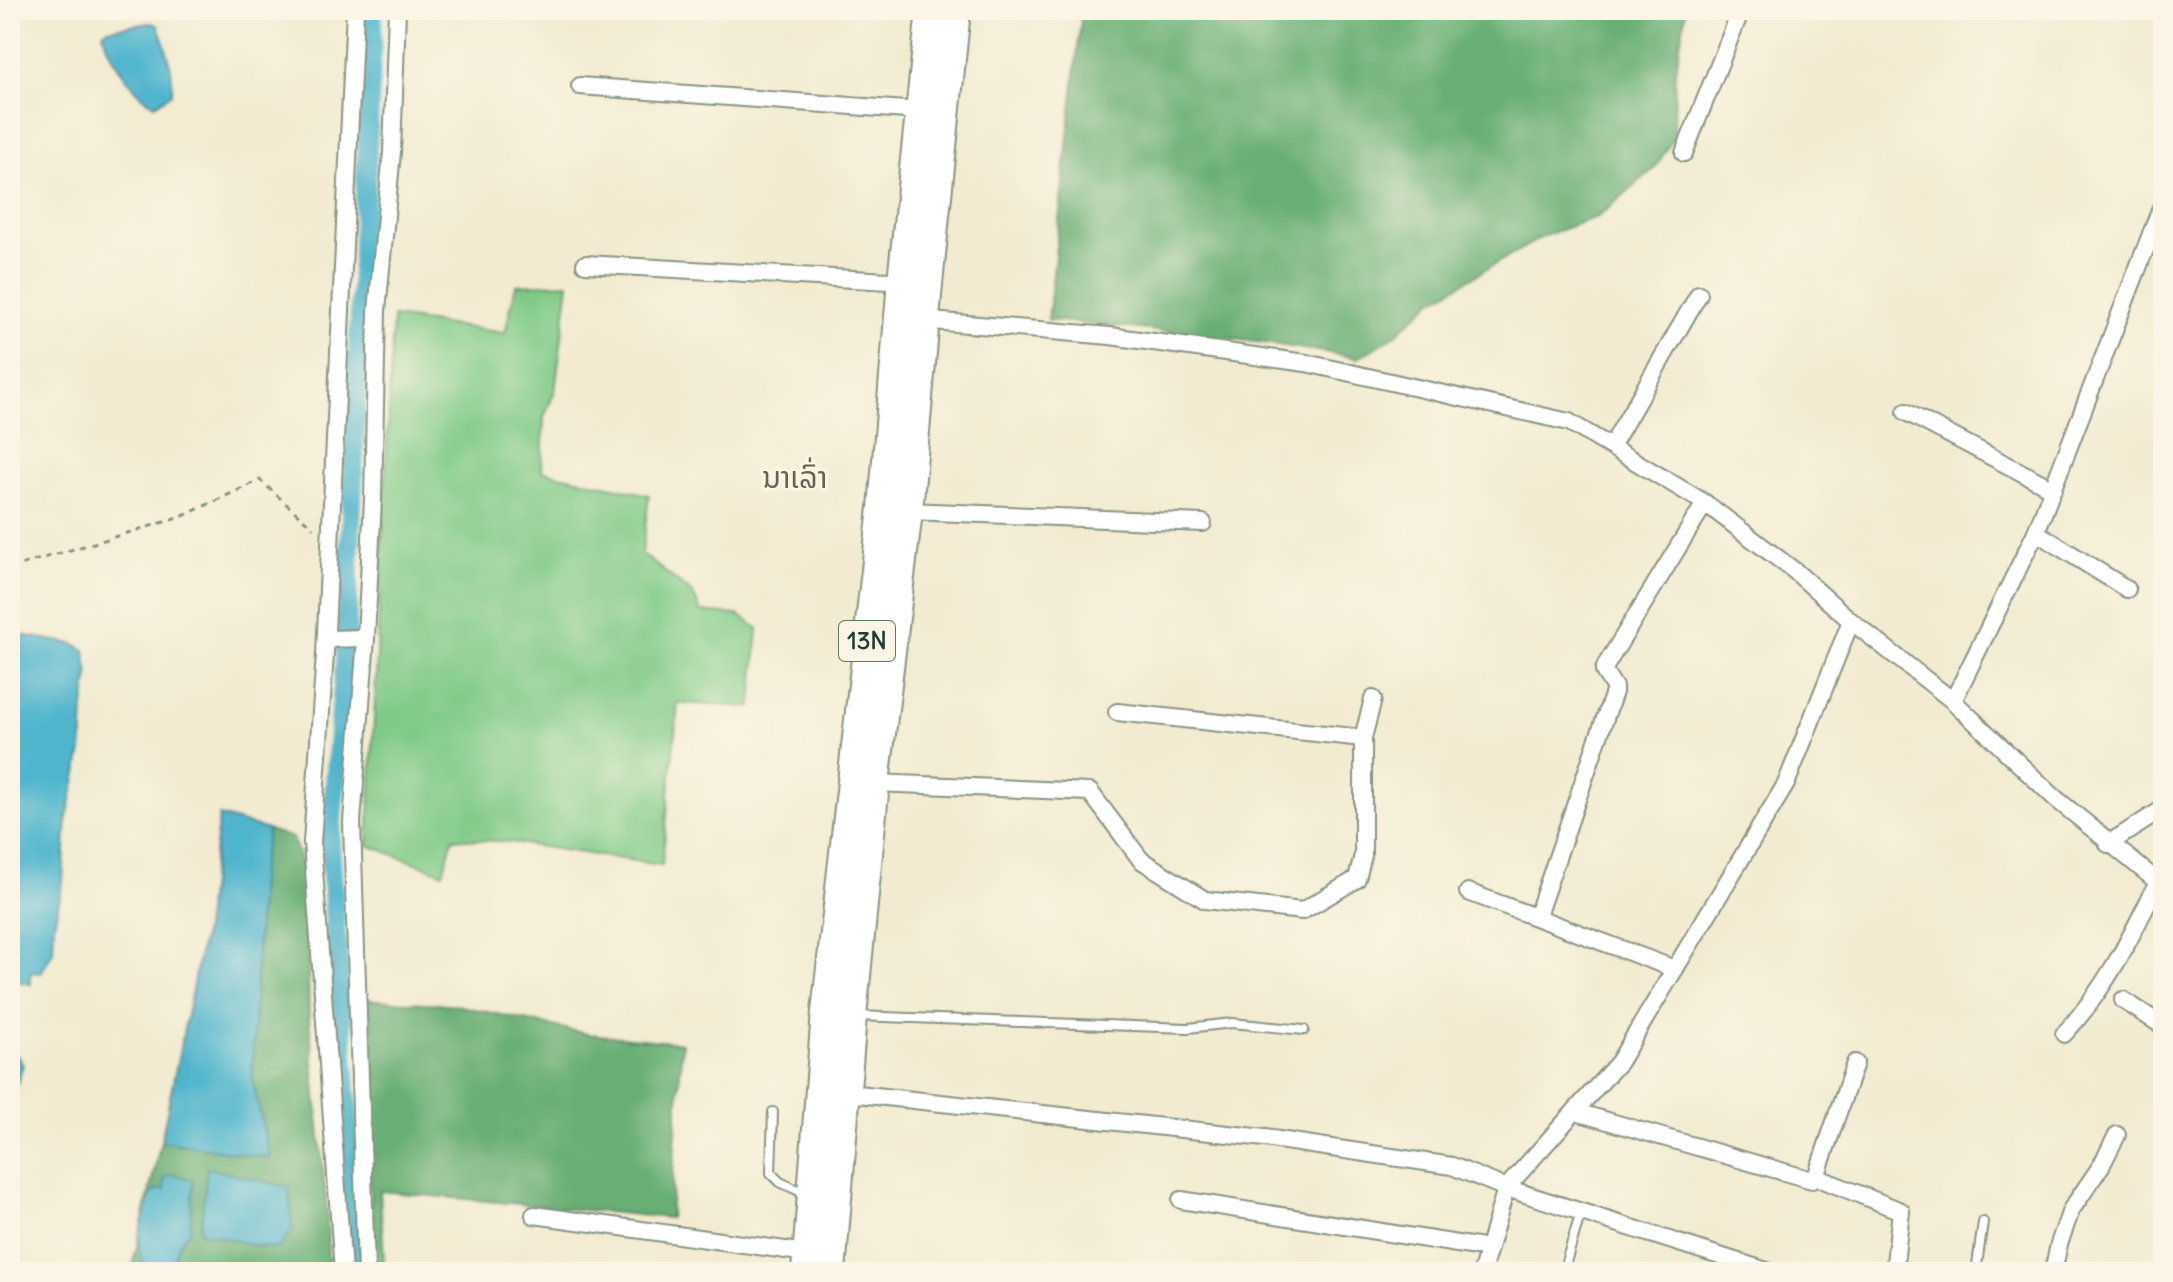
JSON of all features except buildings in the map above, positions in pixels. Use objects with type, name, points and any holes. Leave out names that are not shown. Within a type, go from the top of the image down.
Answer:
[{"type":"highway","name":"13N","points":[[806,1263],[810,1196],[852,1016],[875,783],[908,511],[920,111],[931,10]]},
{"type":"highway","name":"13N","points":[[915,282],[956,10]]},
{"type":"highway","name":"13N","points":[[831,1272],[835,1198],[834,1092],[826,1012],[883,508],[913,319]]},
{"type":"street","points":[[343,1272],[312,842],[331,544],[355,10]]},
{"type":"street","points":[[366,1272],[351,845],[366,638],[377,311],[392,152],[397,10]]},
{"type":"street","points":[[1684,153],[1741,10]]},
{"type":"street","points":[[580,86],[920,111]]},
{"type":"street","points":[[1953,701],[2036,532],[2163,203]]},
{"type":"street","points":[[585,264],[915,282]]},
{"type":"street","points":[[1612,445],[1699,294]]},
{"type":"street","points":[[913,319],[1110,336],[1306,363],[1569,422],[1612,445],[1705,503],[1796,572],[1851,621],[1953,701],[2055,798],[2160,884],[2116,967],[2088,1009],[2064,1034]]},
{"type":"street","points":[[1906,412],[2053,489]]},
{"type":"street","points":[[1537,916],[1614,692],[1604,671],[1606,665],[1705,503]]},
{"type":"street","points":[[908,511],[1203,523]]},
{"type":"street","points":[[2036,532],[2127,589]]},
{"type":"street","points":[[1482,1272],[1506,1188],[1619,1062],[1786,784],[1851,621]]},
{"type":"street","points":[[326,639],[366,638]]},
{"type":"street","points":[[875,783],[1090,792],[1141,860],[1205,900],[1302,911],[1357,879],[1363,855],[1363,738],[1373,699]]},
{"type":"street","points":[[1117,712],[1363,738]]},
{"type":"street","points":[[2108,844],[2163,809]]},
{"type":"street","points":[[1468,892],[1675,969]]},
{"type":"street","points":[[2123,1000],[2163,1026]]},
{"type":"street","points":[[1576,1112],[1812,1180],[1816,1177],[1855,1063]]},
{"type":"street","points":[[834,1092],[1296,1143],[1452,1166],[1506,1188],[1770,1272]]},
{"type":"street","points":[[2053,1272],[2071,1210],[2101,1166],[2117,1135]]},
{"type":"street","points":[[1816,1177],[1901,1211],[1894,1272]]},
{"type":"street","points":[[1181,1200],[1489,1249]]},
{"type":"street","points":[[534,1215],[806,1263]]},
{"type":"lane","points":[[852,1016],[1188,1028],[1232,1023],[1304,1030]]},
{"type":"lane","points":[[773,1112],[771,1173],[780,1182],[810,1196]]},
{"type":"lane","points":[[1563,1272],[1581,1212]]},
{"type":"lane","points":[[1976,1272],[1983,1222]]},
{"type":"path","points":[[10,568],[181,517],[260,480],[331,544]]},
{"type":"green space","points":[[1082,10],[1686,10],[1675,73],[1674,137],[1655,168],[1599,216],[1544,236],[1433,300],[1394,336],[1358,358],[1243,340],[1048,320]]},
{"type":"green space","points":[[569,283],[555,391],[544,417],[542,471],[649,495],[642,554],[693,594],[701,612],[738,615],[758,628],[752,707],[678,703],[662,865],[510,842],[453,838],[443,873],[368,845],[393,317],[505,333],[516,285]]},
{"type":"green space","points":[[268,830],[293,838],[306,880],[309,1018],[327,1212],[328,1272],[131,1272],[161,1141],[270,1157],[252,1078],[260,873]]},
{"type":"green space","points":[[360,999],[456,1005],[588,1034],[682,1043],[670,1218],[380,1191],[385,1272],[374,1272]]},
{"type":"water","points":[[150,23],[158,25],[172,76],[172,93],[155,105],[123,73],[103,32]]},
{"type":"water","points":[[10,633],[74,644],[85,650],[89,675],[82,751],[67,818],[63,882],[54,925],[53,952],[41,973],[31,972],[31,984],[10,980]]},
{"type":"water","points":[[219,816],[268,830],[260,873],[252,1078],[270,1158],[161,1141],[203,936]]},
{"type":"water","points":[[10,1045],[23,1065],[11,1100],[10,1100]]},
{"type":"water","points":[[207,1168],[289,1187],[292,1230],[279,1248],[200,1232]]},
{"type":"water","points":[[172,1174],[193,1180],[190,1230],[179,1245],[171,1272],[149,1272],[140,1253],[142,1225],[151,1194],[157,1189],[165,1190],[164,1178]]},
{"type":"waterway","points":[[358,1272],[330,843],[345,662],[373,10]]},
{"type":"district","name":"ນາເລົ່າ","points":[[795,478]]}]
